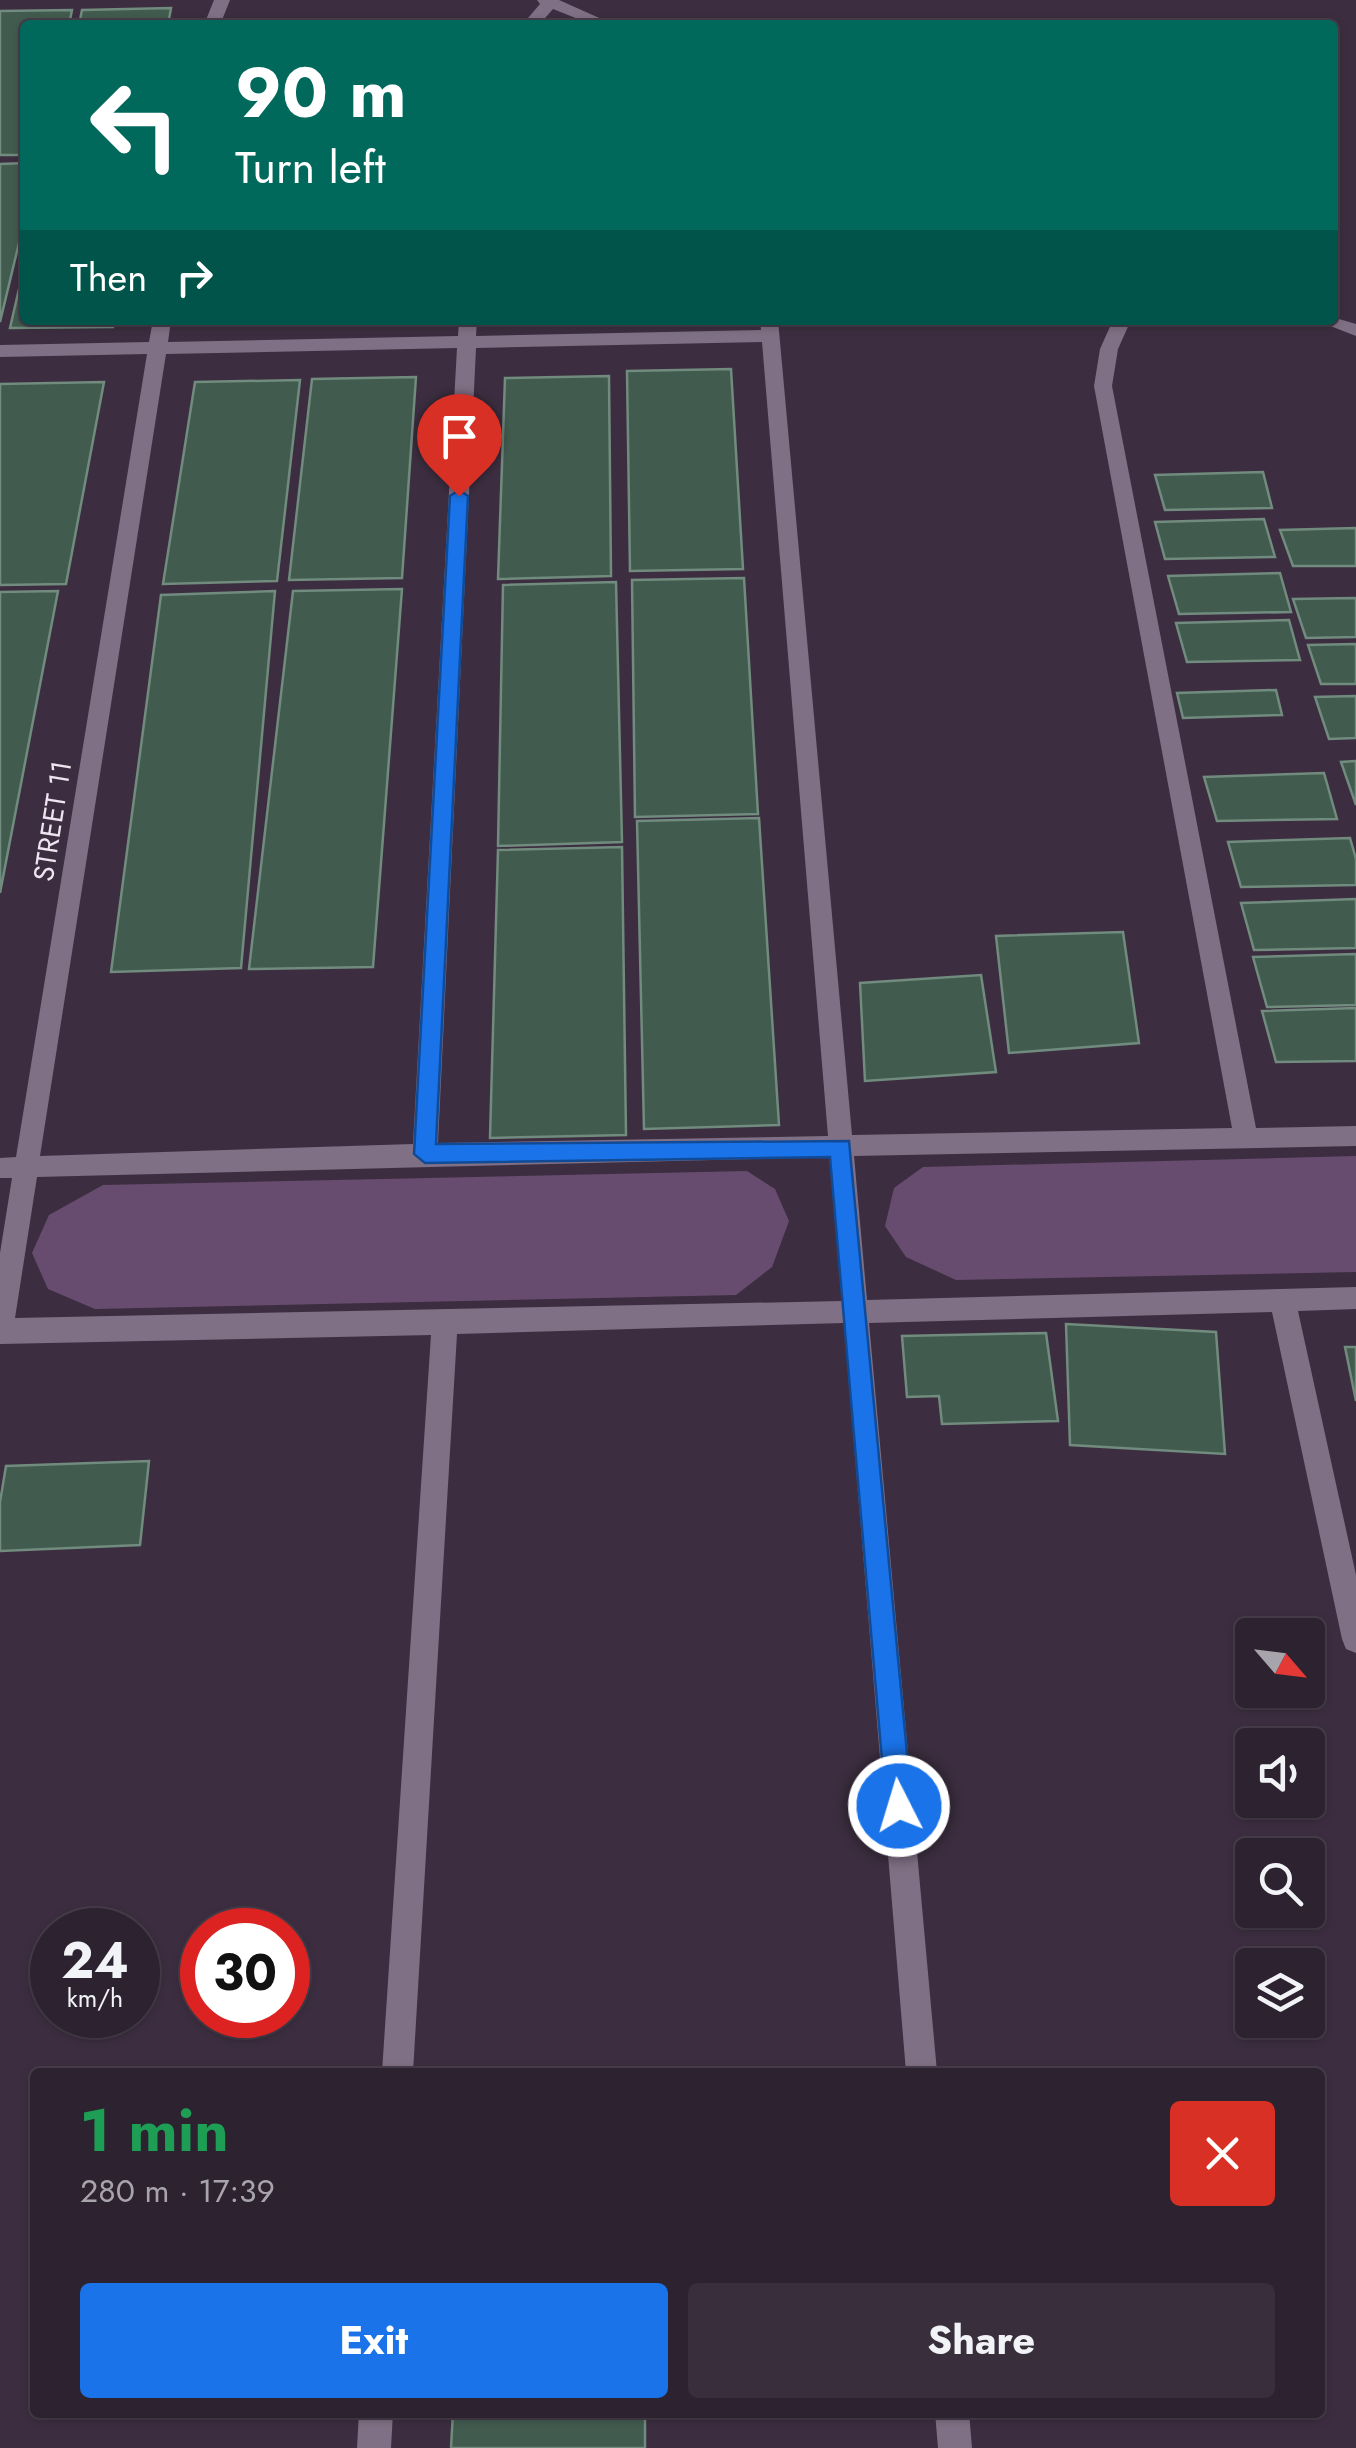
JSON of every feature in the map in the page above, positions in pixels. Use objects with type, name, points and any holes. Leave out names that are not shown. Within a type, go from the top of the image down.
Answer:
[{"type":"street","points":[[547,1],[594,20]]},
{"type":"street","name":"STREET 11","points":[[0,1330],[161,325]]},
{"type":"street","points":[[1120,325],[1109,348],[1103,386],[1246,1139]]},
{"type":"street","points":[[0,351],[468,331],[769,328],[922,2068]]},
{"type":"street","points":[[425,1154],[468,331]]},
{"type":"street","points":[[0,1168],[425,1154],[1356,1136]]},
{"type":"street","points":[[0,1330],[1356,1298]]},
{"type":"street","points":[[1283,1301],[1356,1639]]},
{"type":"street","points":[[398,2068],[445,1322]]},
{"type":"street","points":[[374,2448],[376,2418]]},
{"type":"street","points":[[952,2418],[955,2448]]},
{"type":"shaded area","points":[[1356,1156],[1356,1272],[956,1280],[906,1257],[885,1226],[894,1188],[923,1167]]},
{"type":"shaded area","points":[[747,1171],[775,1189],[789,1221],[772,1267],[736,1295],[95,1309],[48,1289],[32,1253],[49,1215],[103,1185]]},
{"type":"building","points":[[171,8],[169,20],[80,20],[82,10]]},
{"type":"building","points":[[72,10],[70,20],[20,20],[20,155],[0,155],[0,11]]},
{"type":"building","points":[[20,163],[20,239],[0,322],[0,164]]},
{"type":"building","points":[[20,285],[20,325],[113,325],[113,327],[10,328]]},
{"type":"building","points":[[731,369],[743,569],[630,571],[627,371]]},
{"type":"building","points":[[609,376],[611,576],[498,579],[505,378]]},
{"type":"building","points":[[416,377],[402,578],[289,580],[312,379]]},
{"type":"building","points":[[300,380],[277,581],[163,584],[195,382]]},
{"type":"building","points":[[104,382],[66,584],[0,585],[0,384]]},
{"type":"building","points":[[1263,472],[1272,508],[1165,510],[1155,475]]},
{"type":"building","points":[[1264,519],[1275,557],[1165,559],[1155,522]]},
{"type":"building","points":[[1356,528],[1356,566],[1293,566],[1280,530]]},
{"type":"building","points":[[1280,573],[1291,612],[1179,614],[1168,576]]},
{"type":"building","points":[[744,578],[758,814],[635,817],[632,580]]},
{"type":"building","points":[[616,582],[622,842],[498,846],[503,585]]},
{"type":"building","points":[[402,589],[373,967],[249,969],[293,591]]},
{"type":"building","points":[[58,591],[0,893],[0,592]]},
{"type":"building","points":[[275,591],[241,968],[111,972],[161,595]]},
{"type":"building","points":[[1356,598],[1356,637],[1306,638],[1293,599]]},
{"type":"building","points":[[1289,620],[1300,660],[1187,662],[1176,623]]},
{"type":"building","points":[[1356,644],[1356,684],[1321,684],[1308,645]]},
{"type":"building","points":[[1276,690],[1282,715],[1183,718],[1177,693]]},
{"type":"building","points":[[1356,696],[1356,738],[1329,739],[1315,697]]},
{"type":"building","points":[[1356,761],[1356,805],[1341,762]]},
{"type":"building","points":[[1324,773],[1337,819],[1217,821],[1204,777]]},
{"type":"building","points":[[759,818],[779,1125],[644,1129],[637,821]]},
{"type":"building","points":[[1350,838],[1356,859],[1356,885],[1241,887],[1228,842]]},
{"type":"building","points":[[622,847],[626,1135],[490,1138],[498,850]]},
{"type":"building","points":[[1356,899],[1356,948],[1254,950],[1241,903]]},
{"type":"building","points":[[1123,932],[1139,1043],[1009,1053],[996,936]]},
{"type":"building","points":[[1356,954],[1356,1005],[1267,1007],[1253,957]]},
{"type":"building","points":[[981,975],[996,1072],[865,1081],[860,983]]},
{"type":"building","points":[[1356,1008],[1356,1061],[1276,1062],[1262,1011]]},
{"type":"building","points":[[1066,1324],[1216,1332],[1225,1454],[1070,1445]]},
{"type":"building","points":[[1046,1333],[1058,1421],[942,1424],[939,1396],[907,1397],[902,1336]]},
{"type":"building","points":[[1345,1347],[1356,1347],[1356,1401]]},
{"type":"building","points":[[149,1461],[140,1545],[0,1551],[0,1502],[6,1466]]},
{"type":"building","points":[[453,2418],[645,2418],[645,2448],[451,2448]]},
{"type":"route","points":[[459,496],[425,1154],[841,1148],[899,1806]]}]
